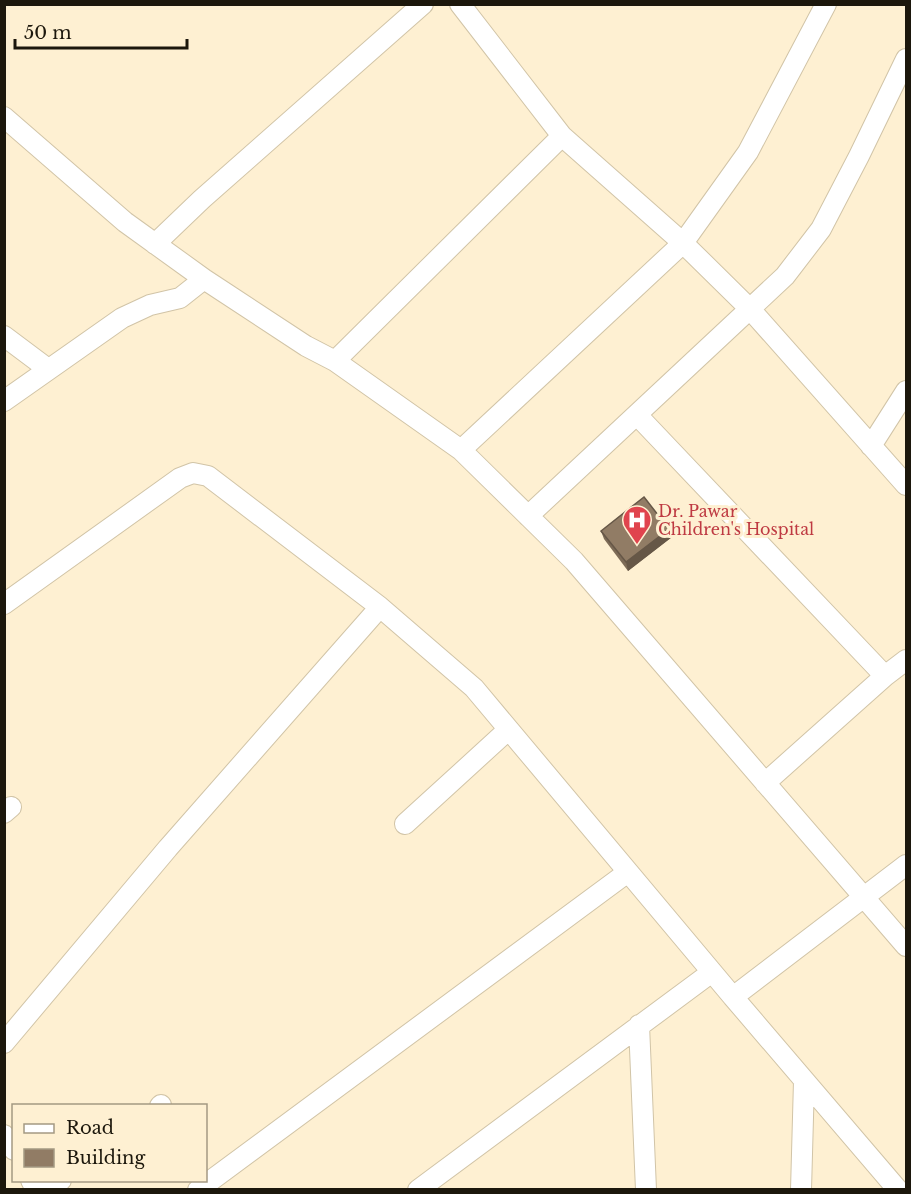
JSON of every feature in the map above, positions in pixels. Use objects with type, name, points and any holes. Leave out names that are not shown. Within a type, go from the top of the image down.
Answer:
[{"type":"street","points":[[155,244],[202,198],[423,4]]},
{"type":"street","points":[[460,4],[562,136],[683,243],[750,309],[906,485]]},
{"type":"street","points":[[461,450],[683,243],[748,152],[826,4]]},
{"type":"street","points":[[528,516],[785,276],[820,229],[854,166],[906,59]]},
{"type":"street","points":[[4,117],[125,222],[155,244],[306,346],[335,361],[461,450],[574,561],[906,946]]},
{"type":"street","points":[[335,361],[562,136]]},
{"type":"street","points":[[4,401],[122,318],[150,305],[180,298],[204,279]]},
{"type":"street","points":[[4,336],[48,369]]},
{"type":"street","points":[[871,446],[906,391]]},
{"type":"street","points":[[637,415],[885,676]]},
{"type":"street","points":[[4,604],[180,478],[200,473],[208,476],[380,607],[474,688],[898,1190]]},
{"type":"street","points":[[4,1043],[168,848],[380,607]]},
{"type":"street","points":[[765,783],[906,660]]},
{"type":"street","points":[[405,824],[508,730]]},
{"type":"street","points":[[734,997],[906,865]]},
{"type":"street","points":[[198,1190],[628,872]]},
{"type":"street","points":[[418,1190],[712,972]]},
{"type":"street","points":[[639,1026],[646,1190]]},
{"type":"street","points":[[801,1190],[804,1081]]},
{"type":"building","points":[[644,497],[669,529],[626,562],[601,531]]},
{"type":"place","name":"Dr. Pawar Children's Hospital","points":[[637,546]]}]
